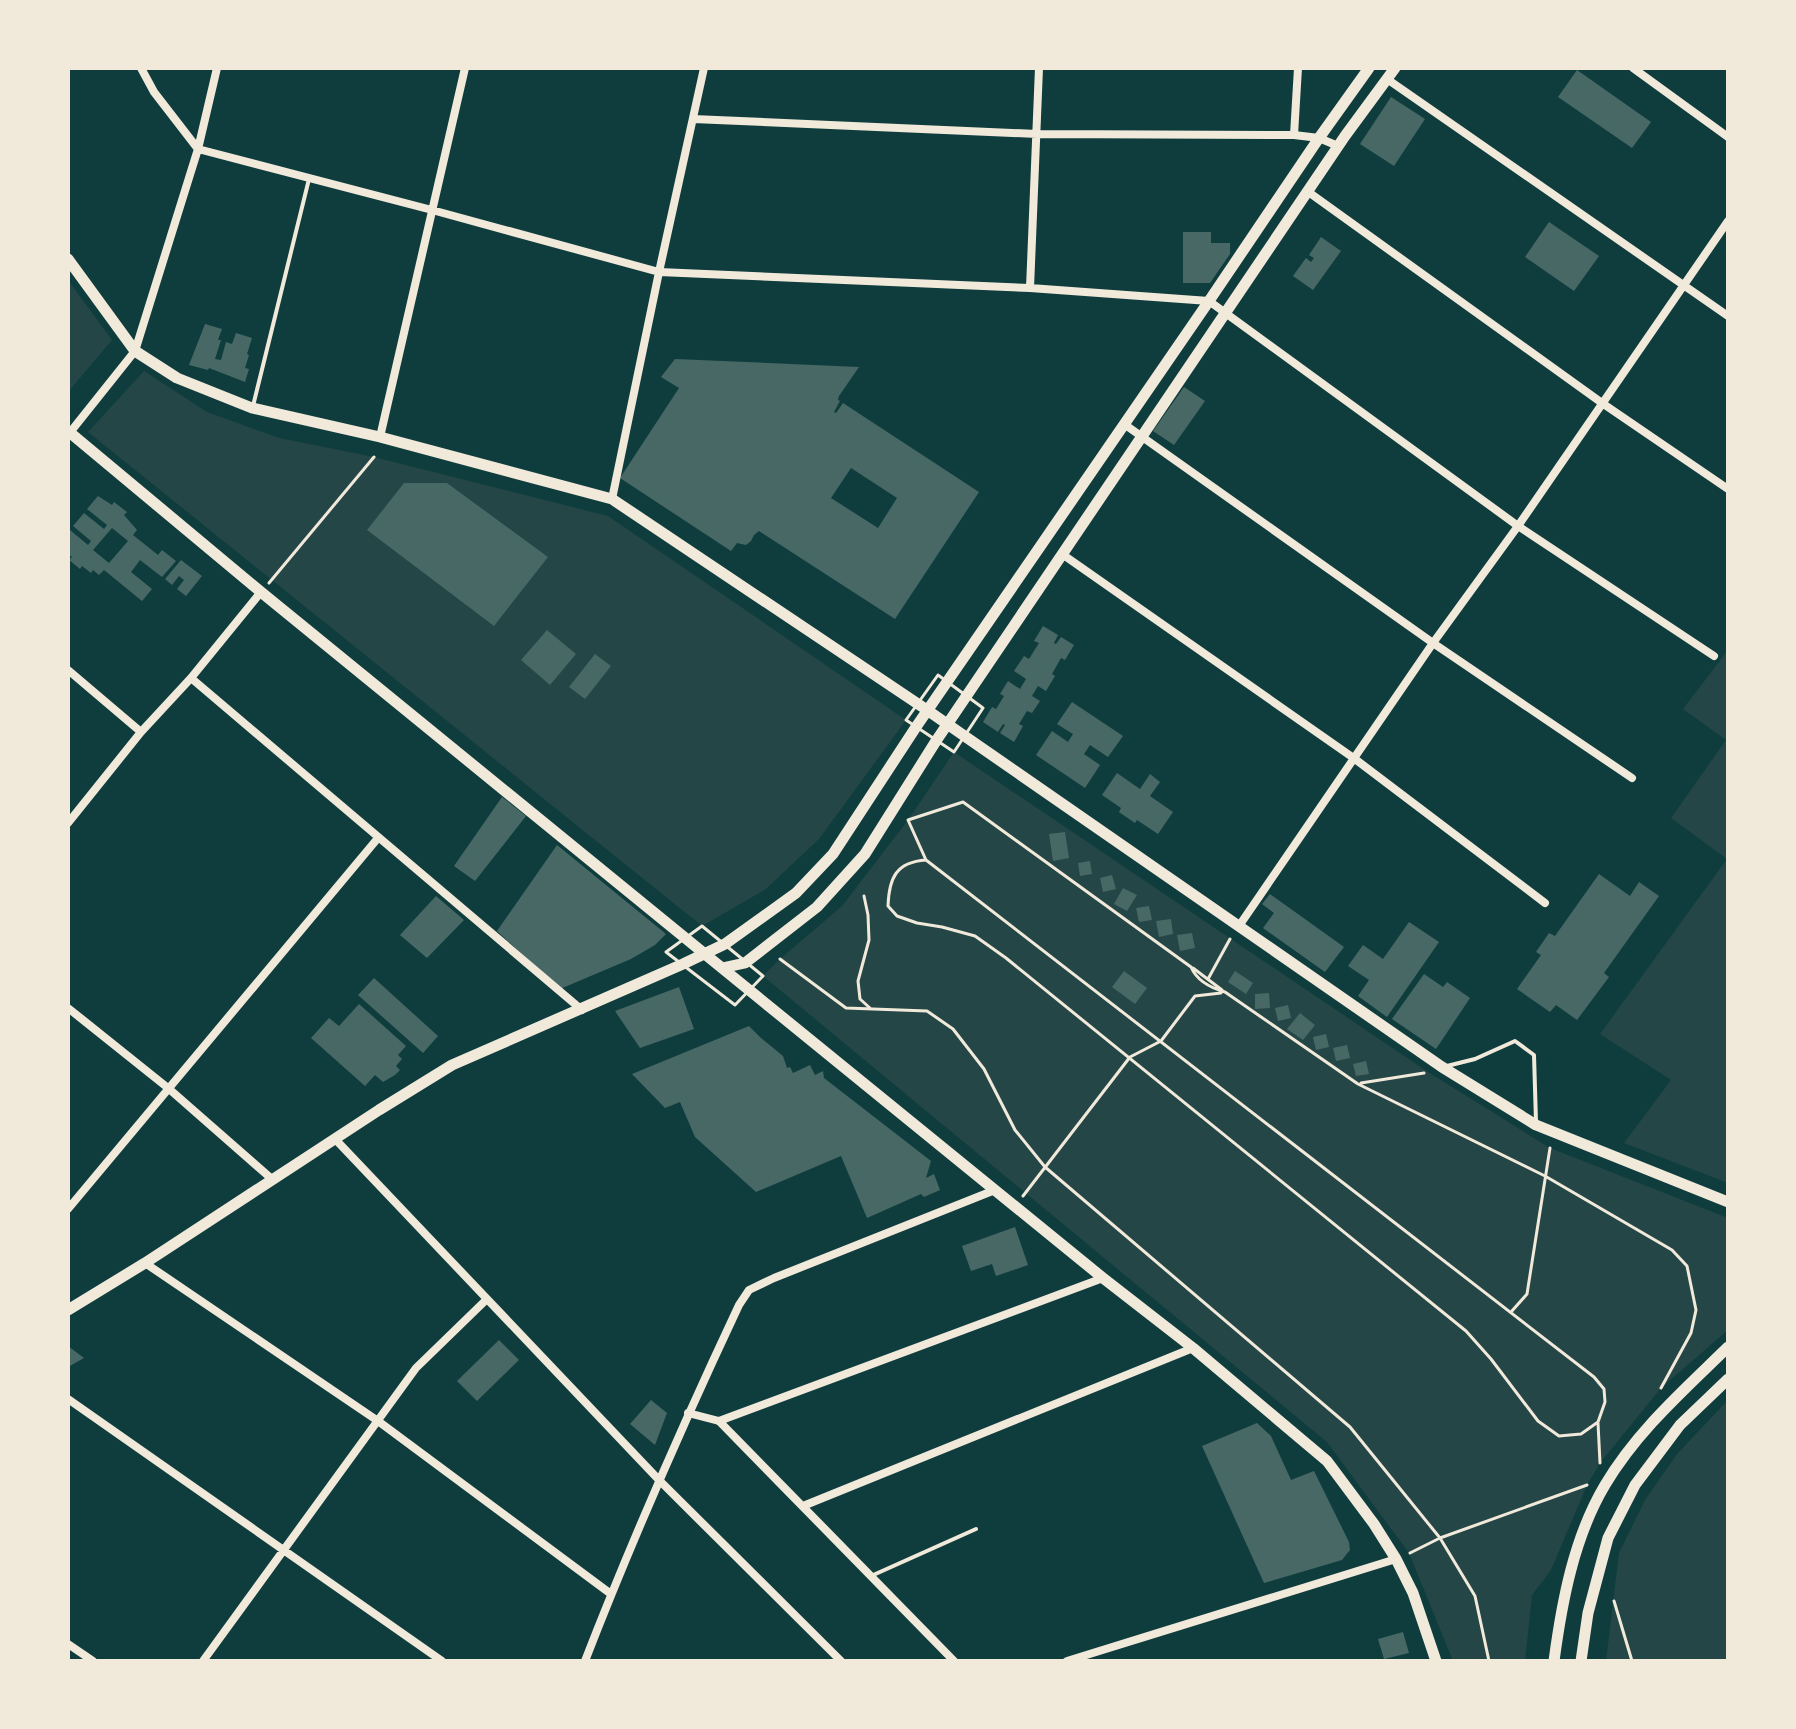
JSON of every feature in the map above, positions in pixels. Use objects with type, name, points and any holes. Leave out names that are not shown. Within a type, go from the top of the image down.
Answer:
[{"type":"street","points":[[141,68],[154,92],[198,149],[659,272],[1030,288],[1209,301],[1518,526],[1714,656]]},
{"type":"street","points":[[217,68],[198,149],[135,351],[69,432],[704,954],[1193,1348],[1327,1461],[1396,1559],[1413,1593],[1436,1661]]},
{"type":"street","points":[[380,437],[465,68]]},
{"type":"street","points":[[612,499],[704,68]]},
{"type":"street","points":[[1030,288],[1039,68]]},
{"type":"street","points":[[1294,135],[1298,68]]},
{"type":"street","points":[[68,1310],[452,1065],[725,944],[796,893],[833,854],[927,710],[1369,68]]},
{"type":"street","points":[[722,968],[745,963],[817,907],[865,854],[1062,554],[1307,191],[1395,68]]},
{"type":"street","points":[[1633,68],[1728,137]]},
{"type":"street","points":[[1387,79],[1728,316]]},
{"type":"street","points":[[693,119],[1037,134],[1294,135],[1319,138],[1338,146]]},
{"type":"street","points":[[1307,191],[1602,403],[1728,489]]},
{"type":"street","points":[[1239,926],[1728,221]]},
{"type":"street","points":[[68,259],[135,351],[177,378],[252,408],[380,437],[612,499],[927,710],[1442,1067],[1536,1125],[1727,1201]]},
{"type":"street","points":[[1124,424],[1433,643],[1632,778]]},
{"type":"street","points":[[1062,554],[1355,759],[1545,903]]},
{"type":"street","points":[[68,823],[261,592]]},
{"type":"street","points":[[68,670],[141,732]]},
{"type":"street","points":[[191,678],[582,1010]]},
{"type":"street","points":[[68,1209],[378,838]]},
{"type":"street","points":[[68,1008],[168,1088],[273,1180]]},
{"type":"street","points":[[336,1140],[660,1481],[841,1661]]},
{"type":"street","points":[[585,1661],[688,1413],[749,1290],[995,1190]]},
{"type":"street","points":[[145,1263],[378,1421],[611,1594]]},
{"type":"street","points":[[719,1421],[1103,1278]]},
{"type":"street","points":[[203,1661],[416,1368],[487,1299]]},
{"type":"street","points":[[1554,1661],[1563,1604],[1580,1539],[1605,1485],[1640,1435],[1728,1347]]},
{"type":"street","points":[[803,1506],[1193,1348]]},
{"type":"street","points":[[1581,1661],[1588,1613],[1608,1538],[1635,1485],[1680,1425],[1728,1379]]},
{"type":"street","points":[[68,1399],[442,1661]]},
{"type":"street","points":[[688,1413],[719,1421],[954,1661]]},
{"type":"street","points":[[1067,1661],[1396,1559]]},
{"type":"street","points":[[68,1644],[93,1661]]},
{"type":"lane","points":[[252,408],[309,179]]},
{"type":"lane","points":[[1442,1067],[1475,1059],[1515,1041],[1534,1055],[1536,1125]]},
{"type":"lane","points":[[871,1576],[976,1529]]},
{"type":"path","points":[[261,592],[374,457]]},
{"type":"path","points":[[1600,1463],[1598,1422],[1605,1402],[1604,1389],[1594,1377],[926,860],[908,820],[963,802],[1225,992],[1358,1084],[1545,1176],[1672,1250],[1687,1266],[1696,1310],[1691,1333],[1661,1388]]},
{"type":"path","points":[[926,860],[912,861],[899,869],[889,890],[888,906],[897,916],[975,936],[1006,958],[1466,1331],[1538,1421],[1559,1436],[1581,1434],[1598,1422]]},
{"type":"path","points":[[864,896],[869,940],[858,981],[860,999],[871,1009]]},
{"type":"path","points":[[1208,979],[1239,926]]},
{"type":"path","points":[[780,959],[846,1008],[927,1011],[953,1029],[984,1069],[1015,1130],[1045,1167],[1350,1427],[1440,1538],[1475,1596],[1489,1661]]},
{"type":"path","points":[[1191,967],[1195,975],[1212,989],[1225,992]]},
{"type":"path","points":[[1015,1206],[1130,1057],[1161,1041],[1195,996],[1225,992]]},
{"type":"path","points":[[1358,1084],[1428,1072]]},
{"type":"path","points":[[1511,1312],[1527,1294],[1550,1148]]},
{"type":"path","points":[[1396,1559],[1440,1538],[1587,1485]]},
{"type":"path","points":[[1614,1601],[1632,1661]]},
{"type":"shaded area","points":[[68,280],[112,340],[68,392]]},
{"type":"shaded area","points":[[144,371],[207,412],[279,438],[374,457],[608,516],[906,720],[819,839],[766,889],[702,926],[88,432]]},
{"type":"shaded area","points":[[1728,650],[1728,1183],[1624,1143],[1671,1080],[1600,1034],[1727,859],[1671,818],[1726,740],[1683,709]]},
{"type":"shaded area","points":[[954,752],[1428,1072],[1550,1148],[1728,1218],[1728,1330],[1661,1388],[1600,1463],[1587,1485],[1551,1570],[1532,1595],[1525,1661],[1453,1661],[1409,1553],[1327,1442],[763,976],[842,906],[908,820]]},
{"type":"shaded area","points":[[1728,1400],[1728,1661],[1606,1661],[1619,1553],[1645,1500],[1677,1454]]},
{"type":"building","points":[[1577,70],[1651,122],[1632,148],[1558,97]]},
{"type":"building","points":[[1391,97],[1425,119],[1394,166],[1360,144]]},
{"type":"building","points":[[1549,222],[1599,256],[1574,291],[1525,257]]},
{"type":"building","points":[[1183,232],[1211,232],[1211,243],[1230,243],[1230,254],[1210,283],[1183,283]]},
{"type":"building","points":[[1321,237],[1341,251],[1313,290],[1293,276],[1306,258],[1311,262],[1314,258],[1309,255]]},
{"type":"building","points":[[205,324],[222,329],[215,359],[221,360],[226,342],[232,344],[236,333],[252,338],[247,354],[245,368],[249,369],[245,382],[209,368],[189,365]]},
{"type":"building","points":[[675,359],[859,367],[839,396],[840,401],[834,412],[843,403],[979,492],[895,619],[759,531],[746,545],[737,543],[731,551],[620,478],[679,388],[661,377]],"holes":[[[851,468],[897,498],[878,528],[831,498]]]},
{"type":"building","points":[[1184,387],[1205,401],[1174,445],[1153,431]]},
{"type":"building","points":[[404,483],[447,483],[548,557],[494,626],[367,530]]},
{"type":"building","points":[[98,496],[112,505],[114,502],[127,512],[124,515],[137,530],[133,535],[158,555],[162,550],[176,561],[162,577],[140,560],[131,572],[152,589],[142,601],[104,570],[99,575],[93,570],[91,573],[69,560],[72,557],[68,554],[70,530],[88,545],[91,541],[73,526],[84,513],[104,529],[107,525],[87,509]],"holes":[[[112,528],[128,541],[109,563],[93,550]]]},
{"type":"building","points":[[181,560],[202,576],[186,596],[177,589],[184,580],[179,576],[172,585],[165,579]]},
{"type":"building","points":[[1043,626],[1058,635],[1054,643],[1061,637],[1074,645],[1065,660],[1061,658],[1046,691],[1038,686],[1032,696],[1040,701],[1032,713],[1027,711],[1014,742],[1000,733],[1005,725],[998,732],[983,722],[992,707],[996,709],[1004,696],[1000,694],[1008,681],[1020,689],[1026,679],[1014,671],[1024,656],[1029,659],[1039,643],[1034,641]]},
{"type":"building","points":[[547,630],[576,654],[550,685],[521,660]]},
{"type":"building","points":[[595,654],[611,666],[585,699],[569,687]]},
{"type":"building","points":[[1072,702],[1123,736],[1108,757],[1090,745],[1084,754],[1100,765],[1085,788],[1036,755],[1052,731],[1068,742],[1073,734],[1057,724]]},
{"type":"building","points":[[1117,773],[1140,789],[1150,774],[1160,782],[1150,796],[1173,812],[1158,834],[1119,812],[1121,808],[1102,795]]},
{"type":"building","points":[[502,797],[526,816],[475,881],[454,866]]},
{"type":"building","points":[[1065,832],[1069,858],[1053,861],[1049,834]]},
{"type":"building","points":[[557,845],[666,934],[655,945],[631,959],[560,989],[497,931]]},
{"type":"building","points":[[1090,861],[1092,874],[1080,876],[1078,863]]},
{"type":"building","points":[[1599,874],[1630,896],[1639,882],[1659,896],[1604,973],[1609,977],[1577,1020],[1556,1005],[1550,1012],[1517,989],[1541,955],[1536,952],[1549,933],[1555,936]]},
{"type":"building","points":[[1112,875],[1116,889],[1103,892],[1100,878]]},
{"type":"building","points":[[1123,888],[1137,895],[1127,911],[1114,904]]},
{"type":"building","points":[[1270,894],[1344,947],[1325,972],[1263,928],[1274,913],[1262,904]]},
{"type":"building","points":[[436,896],[464,920],[427,958],[400,935]]},
{"type":"building","points":[[1149,906],[1152,920],[1139,922],[1136,908]]},
{"type":"building","points":[[1171,919],[1173,934],[1159,937],[1156,921]]},
{"type":"building","points":[[1409,922],[1439,942],[1387,1017],[1358,996],[1369,980],[1348,966],[1363,945],[1383,959]]},
{"type":"building","points":[[1192,933],[1195,948],[1180,951],[1177,935]]},
{"type":"building","points":[[1124,971],[1147,988],[1135,1004],[1112,987]]},
{"type":"building","points":[[1235,971],[1253,983],[1246,994],[1228,982]]},
{"type":"building","points":[[1424,974],[1443,987],[1447,982],[1470,998],[1436,1049],[1392,1019]]},
{"type":"building","points":[[374,978],[438,1036],[423,1053],[358,995]]},
{"type":"building","points":[[679,987],[694,1029],[640,1048],[615,1011]]},
{"type":"building","points":[[1269,993],[1270,1008],[1255,1009],[1255,994]]},
{"type":"building","points":[[359,1004],[406,1046],[398,1055],[402,1059],[396,1066],[400,1070],[395,1075],[383,1082],[375,1075],[365,1086],[311,1038],[329,1018],[339,1026]]},
{"type":"building","points":[[1288,1005],[1291,1018],[1278,1021],[1275,1008]]},
{"type":"building","points":[[1300,1013],[1315,1025],[1303,1040],[1287,1029]]},
{"type":"building","points":[[749,1026],[783,1056],[787,1068],[790,1067],[793,1073],[810,1065],[815,1075],[823,1071],[824,1078],[931,1161],[926,1178],[934,1174],[940,1190],[924,1197],[921,1194],[867,1218],[841,1156],[756,1192],[695,1137],[680,1102],[665,1108],[632,1074]]},
{"type":"building","points":[[1326,1034],[1329,1047],[1316,1050],[1313,1037]]},
{"type":"building","points":[[1347,1045],[1350,1058],[1336,1061],[1333,1048]]},
{"type":"building","points":[[1366,1061],[1369,1074],[1356,1076],[1353,1064]]},
{"type":"building","points":[[1015,1227],[1028,1265],[996,1276],[992,1264],[971,1271],[962,1246]]},
{"type":"building","points":[[499,1340],[519,1360],[477,1401],[457,1381]]},
{"type":"building","points":[[68,1346],[84,1358],[68,1367]]},
{"type":"building","points":[[651,1400],[667,1413],[655,1445],[630,1424]]},
{"type":"building","points":[[1257,1423],[1271,1436],[1291,1480],[1314,1471],[1349,1542],[1350,1550],[1342,1560],[1264,1583],[1202,1446]]},
{"type":"building","points":[[1403,1632],[1409,1653],[1384,1659],[1378,1639]]}]
